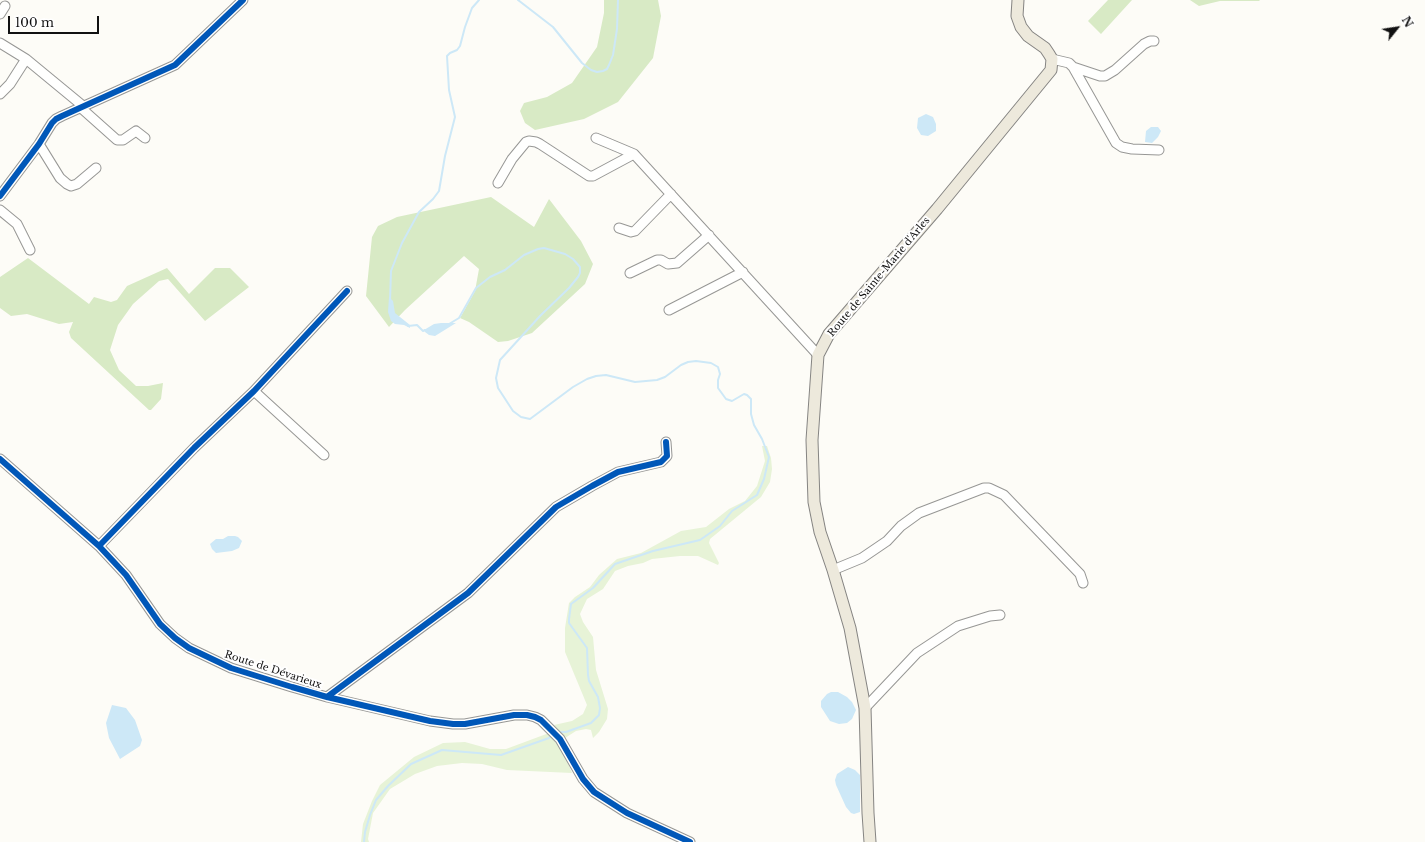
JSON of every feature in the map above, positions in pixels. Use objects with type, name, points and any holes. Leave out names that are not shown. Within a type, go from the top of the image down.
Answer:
[{"type":"main road","points":[[1018,0],[1017,16],[1021,27],[1028,36],[1045,48],[1052,59]]},
{"type":"main road","name":"Route de Sainte-Marie d'Arles","points":[[870,842],[865,708],[850,628],[834,570],[820,532],[814,502],[812,440],[818,355],[829,334],[937,209],[1051,70],[1052,59]]},
{"type":"street","points":[[0,196],[39,144],[52,123],[62,116],[175,65],[243,0]]},
{"type":"street","points":[[1073,67],[1100,76],[1105,76],[1115,70],[1144,44],[1154,40]]},
{"type":"street","points":[[0,43],[26,59],[82,107],[116,140],[123,140],[136,131],[145,138]]},
{"type":"street","points":[[0,94],[10,84],[26,59]]},
{"type":"street","points":[[1052,59],[1069,63],[1073,67],[1116,143],[1122,147],[1132,149],[1159,150]]},
{"type":"street","points":[[596,138],[634,154],[818,355]]},
{"type":"street","points":[[498,183],[512,159],[526,142],[529,141],[540,144],[589,176],[593,176],[634,154]]},
{"type":"street","points":[[39,144],[60,178],[71,186],[77,184],[96,168]]},
{"type":"street","points":[[619,228],[632,232],[635,231],[671,194]]},
{"type":"street","points":[[0,210],[17,224],[30,250]]},
{"type":"street","points":[[630,273],[657,260],[661,260],[668,264],[676,263],[709,235]]},
{"type":"street","points":[[669,310],[743,272]]},
{"type":"street","points":[[99,546],[194,448],[254,391],[347,291]]},
{"type":"street","points":[[254,391],[324,455]]},
{"type":"street","points":[[327,697],[468,593],[556,507],[618,472],[661,462],[667,456],[666,442]]},
{"type":"street","name":"Route de Dévarieux","points":[[0,459],[99,546],[126,575],[160,624],[175,638],[189,648],[231,668],[327,697],[430,721],[465,724],[527,715],[541,720],[560,739],[583,779],[594,792],[627,813],[690,842]]},
{"type":"street","points":[[834,570],[862,558],[887,541],[901,526],[919,513],[984,488],[989,488],[1004,495],[1080,574],[1083,583]]},
{"type":"street","points":[[865,708],[917,653],[958,626],[1000,614]]},
{"type":"green space","points":[[604,0],[658,0],[661,16],[653,58],[618,102],[584,119],[535,130],[525,123],[520,111],[524,103],[547,97],[572,83],[597,47],[604,13]]},
{"type":"green space","points":[[1108,0],[1132,0],[1101,34],[1088,21]]},
{"type":"green space","points":[[1190,0],[1260,0],[1220,1],[1199,6]]},
{"type":"green space","points":[[491,197],[534,227],[549,199],[581,241],[593,264],[585,284],[532,333],[508,341],[498,342],[469,322],[460,318],[475,291],[479,269],[464,256],[405,310],[389,327],[366,296],[372,237],[378,226],[397,217]]},
{"type":"green space","points":[[28,258],[89,304],[94,297],[111,302],[117,300],[127,286],[167,268],[189,294],[215,268],[230,268],[249,287],[205,321],[168,279],[159,281],[133,304],[118,325],[110,350],[119,370],[136,386],[148,386],[163,383],[161,399],[151,410],[149,410],[71,338],[69,332],[73,322],[59,324],[27,314],[11,316],[0,308],[0,277]]},
{"type":"green space","points":[[762,446],[767,446],[771,458],[772,469],[770,482],[761,497],[710,539],[709,543],[719,563],[718,565],[698,556],[652,559],[615,571],[603,589],[587,599],[580,614],[583,622],[593,637],[596,670],[608,709],[607,719],[599,732],[593,738],[591,730],[586,729],[576,731],[565,738],[554,725],[572,721],[583,714],[587,705],[565,652],[565,628],[569,603],[590,587],[599,575],[617,559],[641,553],[681,531],[706,527],[729,509],[745,501],[757,486],[765,461]]},
{"type":"green space","points":[[549,733],[565,755],[572,773],[507,770],[482,764],[462,763],[437,766],[415,774],[390,789],[373,813],[368,839],[369,842],[361,842],[363,824],[380,785],[414,757],[443,743],[465,742],[490,749],[506,749]]},
{"type":"water","points":[[926,114],[933,117],[936,124],[936,131],[928,136],[921,135],[917,128],[918,118]]},
{"type":"water","points":[[1151,127],[1158,127],[1161,131],[1152,143],[1145,142],[1146,131]]},
{"type":"water","points":[[389,297],[393,301],[395,313],[410,325],[410,328],[404,325],[395,324],[391,321],[388,312]]},
{"type":"water","points":[[456,323],[435,336],[429,335],[424,330],[434,324]]},
{"type":"water","points":[[228,536],[238,537],[242,541],[239,548],[232,551],[216,553],[210,544],[216,539],[223,539]]},
{"type":"water","points":[[831,692],[838,692],[852,702],[856,710],[852,719],[847,723],[839,724],[830,721],[821,707],[821,701]]},
{"type":"water","points":[[112,705],[126,708],[135,720],[142,740],[140,746],[120,759],[109,738],[106,723]]},
{"type":"water","points":[[848,767],[855,770],[860,775],[860,812],[854,814],[851,813],[846,807],[835,780],[837,774]]},
{"type":"waterway","points":[[390,301],[391,271],[402,243],[419,212],[439,191],[445,156],[455,117],[449,90],[447,56],[457,50],[460,46],[472,8],[479,0]]},
{"type":"waterway","points":[[518,0],[553,27],[582,63],[591,70],[597,72],[607,69],[613,55],[617,29],[618,0]]},
{"type":"waterway","points":[[449,324],[459,318],[476,288],[490,277],[505,270],[524,255],[544,248],[565,254],[573,259],[580,267],[578,277],[500,360],[496,378],[498,388],[513,411],[521,417],[530,419],[573,387],[596,376],[606,375],[635,382],[657,380],[665,377],[681,365],[688,362],[696,361],[711,363],[718,367],[720,374],[718,388],[726,399],[732,401],[744,394],[751,399],[751,414],[754,425],[762,439],[769,457],[764,479],[757,495],[732,511],[720,526],[700,540],[653,551],[615,564],[593,588],[571,604],[569,623],[587,648],[589,681],[598,697],[600,708],[599,715],[591,723],[566,732],[558,732]]},
{"type":"waterway","points":[[408,326],[417,325],[423,331],[425,330]]},
{"type":"waterway","points":[[364,842],[365,832],[376,800],[411,764],[442,750],[501,755],[549,738],[552,734]]},
{"type":"cycle path","points":[[0,196],[56,119],[175,65],[243,0]]},
{"type":"cycle path","points":[[99,546],[194,448],[254,391],[347,291]]},
{"type":"cycle path","points":[[327,697],[468,593],[556,507],[618,472],[661,462],[667,456],[666,442]]},
{"type":"cycle path","points":[[0,459],[99,546],[126,575],[160,624],[175,638],[189,648],[231,668],[292,687],[327,697],[430,721],[465,724],[514,715],[527,715],[535,717],[541,720],[560,739],[583,779],[594,792],[627,813],[690,842]]}]
